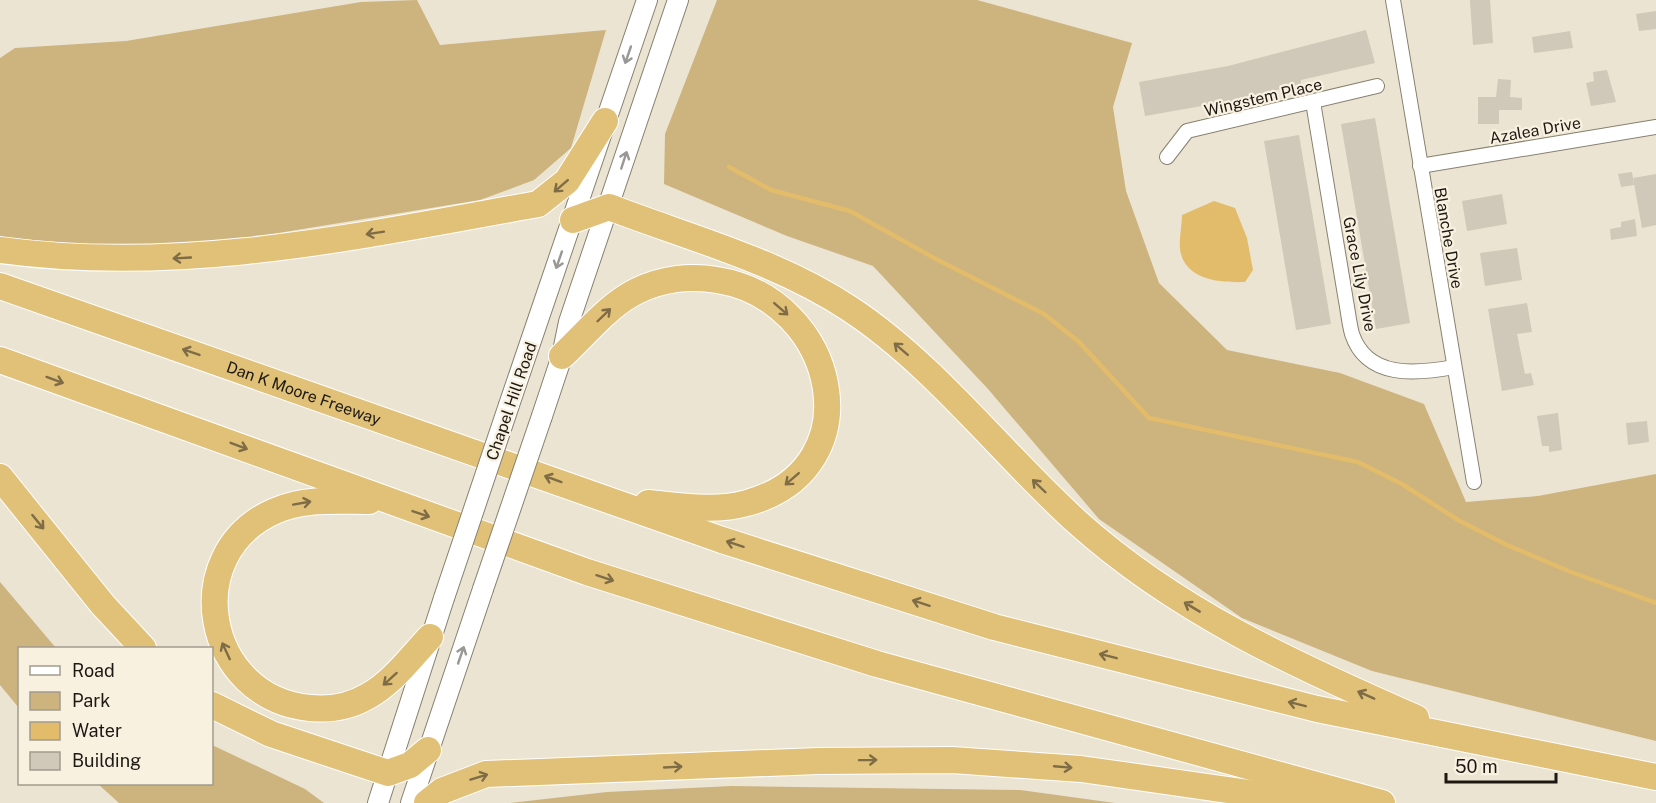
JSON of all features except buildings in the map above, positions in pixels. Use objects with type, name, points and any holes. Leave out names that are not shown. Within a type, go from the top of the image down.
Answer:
[{"type":"highway","points":[[0,250],[97,259],[188,258],[258,251],[538,204],[567,181],[605,121]]},
{"type":"highway","points":[[573,220],[609,207],[785,273],[828,295],[883,333],[922,367],[1047,494],[1132,566],[1182,601],[1270,652],[1458,736]]},
{"type":"highway","points":[[562,356],[625,298],[663,282],[693,278],[725,281],[766,297],[801,328],[821,365],[827,407],[817,447],[803,469],[771,494],[747,503],[720,507],[609,499]]},
{"type":"highway","name":"Dan K Moore Freeway","points":[[0,286],[609,499]]},
{"type":"highway","points":[[0,360],[586,572],[877,664],[1382,803]]},
{"type":"highway","points":[[0,477],[103,605],[142,647]]},
{"type":"highway","points":[[609,499],[722,540],[994,627],[1317,709],[1656,777]]},
{"type":"highway","points":[[386,501],[306,502],[263,517],[241,536],[224,559],[216,588],[217,627],[236,671],[251,685],[283,703],[317,708],[336,707],[366,697],[396,675],[430,636]]},
{"type":"highway","points":[[213,705],[271,734],[388,773],[410,765],[428,750]]},
{"type":"highway","points":[[427,803],[442,791],[486,774],[885,759],[952,760],[1081,769],[1298,800],[1377,803]]},
{"type":"main road","name":"Chapel Hill Road","points":[[378,803],[424,668],[430,636],[646,0]]},
{"type":"main road","name":"Chapel Hill Road","points":[[411,803],[562,356],[569,322],[678,0]]},
{"type":"street","name":"Blanche Drive","points":[[1393,0],[1474,482]]},
{"type":"street","name":"Wingstem Place","points":[[1167,157],[1187,131],[1377,86]]},
{"type":"street","name":"Grace Lily Drive","points":[[1313,102],[1350,322],[1357,345],[1376,364],[1394,371],[1421,372],[1454,367]]},
{"type":"street","name":"Azalea Drive","points":[[1420,166],[1656,127]]},
{"type":"green space","points":[[417,0],[440,45],[606,30],[571,148],[534,180],[480,200],[224,242],[110,247],[0,237],[0,58],[15,48],[126,41],[361,2]]},
{"type":"green space","points":[[717,0],[977,0],[1132,43],[1113,107],[1126,191],[1159,283],[1227,350],[1340,373],[1424,404],[1466,502],[1538,496],[1656,474],[1656,741],[1372,671],[1242,618],[1099,519],[988,389],[873,266],[787,236],[664,184],[665,134]]},
{"type":"green space","points":[[0,582],[55,647],[18,647],[18,707],[0,685]]},
{"type":"green space","points":[[213,745],[305,789],[324,803],[119,803],[99,785],[213,785]]},
{"type":"green space","points":[[732,786],[1020,790],[1115,803],[510,803],[607,792]]},
{"type":"water","points":[[1214,201],[1235,208],[1247,238],[1253,270],[1245,282],[1225,282],[1205,278],[1188,267],[1183,259],[1180,249],[1182,215]]},
{"type":"waterway","points":[[729,167],[771,190],[850,211],[934,258],[1044,314],[1079,342],[1149,418],[1358,462],[1402,484],[1458,520],[1507,545],[1571,572],[1656,603]]}]
